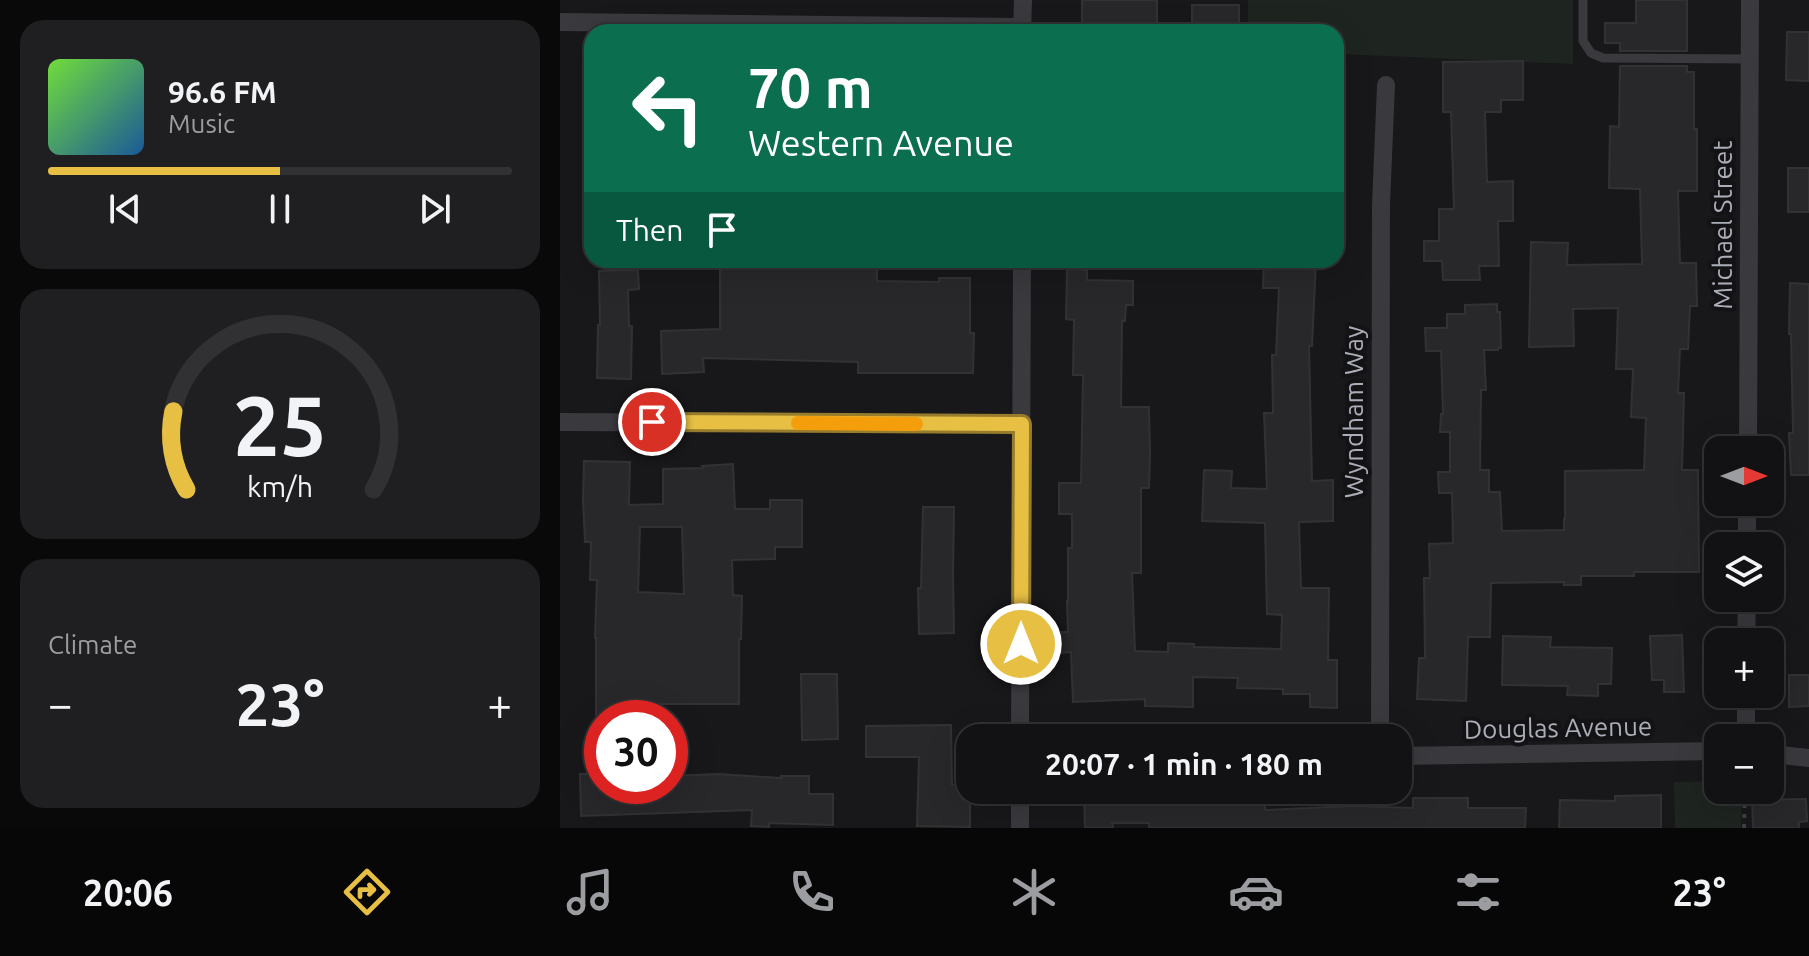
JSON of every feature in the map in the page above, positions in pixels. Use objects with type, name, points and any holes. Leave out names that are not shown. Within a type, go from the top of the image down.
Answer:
[{"type":"street","points":[[1022,24],[1023,0]]},
{"type":"street","name":"Michael Street","points":[[1748,436],[1750,0]]},
{"type":"street","points":[[560,22],[676,24]]},
{"type":"street","name":"Wyndham Way","points":[[1380,724],[1381,220],[1386,85]]},
{"type":"street","points":[[1020,724],[1022,268]]},
{"type":"street","points":[[560,422],[1022,424]]},
{"type":"street","name":"Douglas Avenue","points":[[1412,756],[1704,751]]},
{"type":"street","points":[[1784,755],[1809,758]]},
{"type":"street","points":[[1020,804],[1020,828]]},
{"type":"lane","points":[[1583,0],[1583,41],[1591,53],[1603,58],[1750,59]]},
{"type":"path","points":[[1744,828],[1745,804]]},
{"type":"shaded area","points":[[1248,0],[1573,0],[1573,64],[1344,54],[1344,24],[1248,24]]},
{"type":"shaded area","points":[[1704,781],[1704,804],[1742,804],[1741,828],[1675,828],[1674,782]]},
{"type":"building","points":[[1082,0],[1157,0],[1157,24],[1082,24]]},
{"type":"building","points":[[1636,0],[1687,0],[1687,51],[1620,51],[1620,43],[1605,43],[1605,23],[1636,23]]},
{"type":"building","points":[[1192,5],[1239,5],[1239,24],[1192,24]]},
{"type":"building","points":[[1787,32],[1809,32],[1809,81],[1786,80]]},
{"type":"building","points":[[1523,61],[1523,100],[1501,100],[1501,112],[1485,112],[1487,182],[1513,181],[1513,221],[1498,221],[1499,266],[1479,266],[1480,280],[1443,280],[1442,261],[1424,261],[1424,241],[1439,241],[1439,209],[1454,209],[1451,112],[1443,112],[1443,62]]},
{"type":"building","points":[[1620,66],[1687,66],[1687,72],[1694,72],[1697,191],[1678,191],[1680,263],[1696,263],[1697,306],[1690,306],[1688,349],[1680,349],[1678,393],[1684,393],[1682,470],[1698,470],[1699,572],[1581,576],[1581,585],[1564,585],[1564,582],[1491,583],[1490,637],[1468,637],[1466,701],[1417,699],[1419,658],[1425,658],[1424,578],[1430,578],[1429,544],[1453,543],[1452,493],[1439,493],[1438,472],[1450,472],[1450,432],[1440,432],[1443,414],[1441,351],[1426,351],[1425,328],[1447,328],[1447,314],[1465,314],[1465,305],[1497,304],[1501,348],[1484,350],[1486,390],[1481,390],[1480,470],[1489,470],[1489,492],[1500,492],[1502,531],[1564,530],[1565,471],[1644,470],[1646,418],[1631,417],[1633,369],[1616,369],[1618,308],[1573,309],[1574,346],[1529,347],[1531,242],[1568,243],[1567,265],[1642,264],[1640,189],[1609,188],[1610,126],[1619,127]]},
{"type":"building","points":[[1788,168],[1809,168],[1809,212],[1788,212]]},
{"type":"building","points":[[720,268],[877,268],[877,281],[939,282],[939,278],[970,278],[973,373],[858,373],[858,362],[703,358],[704,372],[662,374],[661,331],[720,329]]},
{"type":"building","points":[[1264,268],[1316,268],[1312,346],[1309,346],[1312,481],[1333,480],[1333,521],[1299,522],[1301,588],[1329,588],[1328,660],[1337,660],[1337,708],[1310,707],[1310,694],[1283,694],[1283,689],[1237,688],[1238,678],[1193,677],[1193,707],[1145,706],[1145,699],[1073,702],[1071,652],[1061,653],[1061,632],[1068,632],[1068,548],[1072,548],[1072,514],[1059,514],[1059,483],[1081,483],[1083,375],[1073,375],[1074,320],[1066,319],[1067,269],[1087,270],[1087,280],[1133,281],[1133,305],[1126,305],[1125,321],[1122,321],[1121,407],[1149,407],[1150,453],[1149,488],[1141,488],[1141,573],[1132,573],[1135,651],[1168,652],[1168,643],[1194,644],[1194,647],[1281,649],[1282,615],[1267,614],[1265,523],[1202,521],[1204,470],[1232,471],[1231,488],[1267,489],[1264,413],[1273,413],[1272,355],[1276,355],[1279,288],[1263,288]]},
{"type":"building","points":[[638,270],[639,289],[628,290],[629,326],[632,326],[631,379],[597,378],[599,271]]},
{"type":"building","points":[[1790,283],[1809,284],[1809,475],[1791,475]]},
{"type":"building","points":[[584,461],[630,462],[629,505],[663,504],[663,469],[733,464],[735,509],[770,509],[770,500],[802,500],[802,547],[775,547],[775,559],[732,560],[733,595],[742,596],[739,704],[688,704],[688,700],[596,700],[597,580],[590,580],[591,542],[585,542]],"holes":[[[640,527],[682,527],[684,594],[638,592]]]},
{"type":"building","points":[[923,507],[954,507],[954,633],[919,634],[918,588],[921,588]]},
{"type":"building","points":[[1682,635],[1684,692],[1664,692],[1664,680],[1652,680],[1650,636]]},
{"type":"building","points":[[1503,636],[1551,637],[1550,647],[1612,648],[1611,684],[1598,684],[1598,696],[1567,695],[1568,686],[1502,685]]},
{"type":"building","points":[[801,674],[837,674],[838,739],[802,740]]},
{"type":"building","points":[[1789,675],[1809,675],[1809,706],[1789,707]]},
{"type":"building","points":[[951,725],[952,785],[956,785],[956,804],[970,804],[970,827],[917,826],[919,757],[866,757],[866,726]]},
{"type":"building","points":[[580,774],[584,774],[584,804],[688,804],[688,775],[718,774],[781,778],[809,776],[809,794],[833,794],[833,825],[769,823],[769,827],[751,826],[752,810],[581,816]]},
{"type":"building","points":[[1661,795],[1661,828],[1559,828],[1560,800],[1615,801],[1615,796]]},
{"type":"building","points":[[1413,798],[1468,798],[1468,808],[1526,808],[1525,828],[1149,828],[1149,823],[1112,823],[1113,828],[1085,828],[1084,804],[1265,804],[1265,810],[1354,806],[1413,808]]},
{"type":"building","points":[[1784,799],[1806,799],[1807,821],[1799,822],[1799,828],[1753,828],[1752,804],[1784,804]]},
{"type":"slow traffic","points":[[798,423],[916,424]]},
{"type":"route","points":[[652,422],[1022,424],[1021,644]]}]
